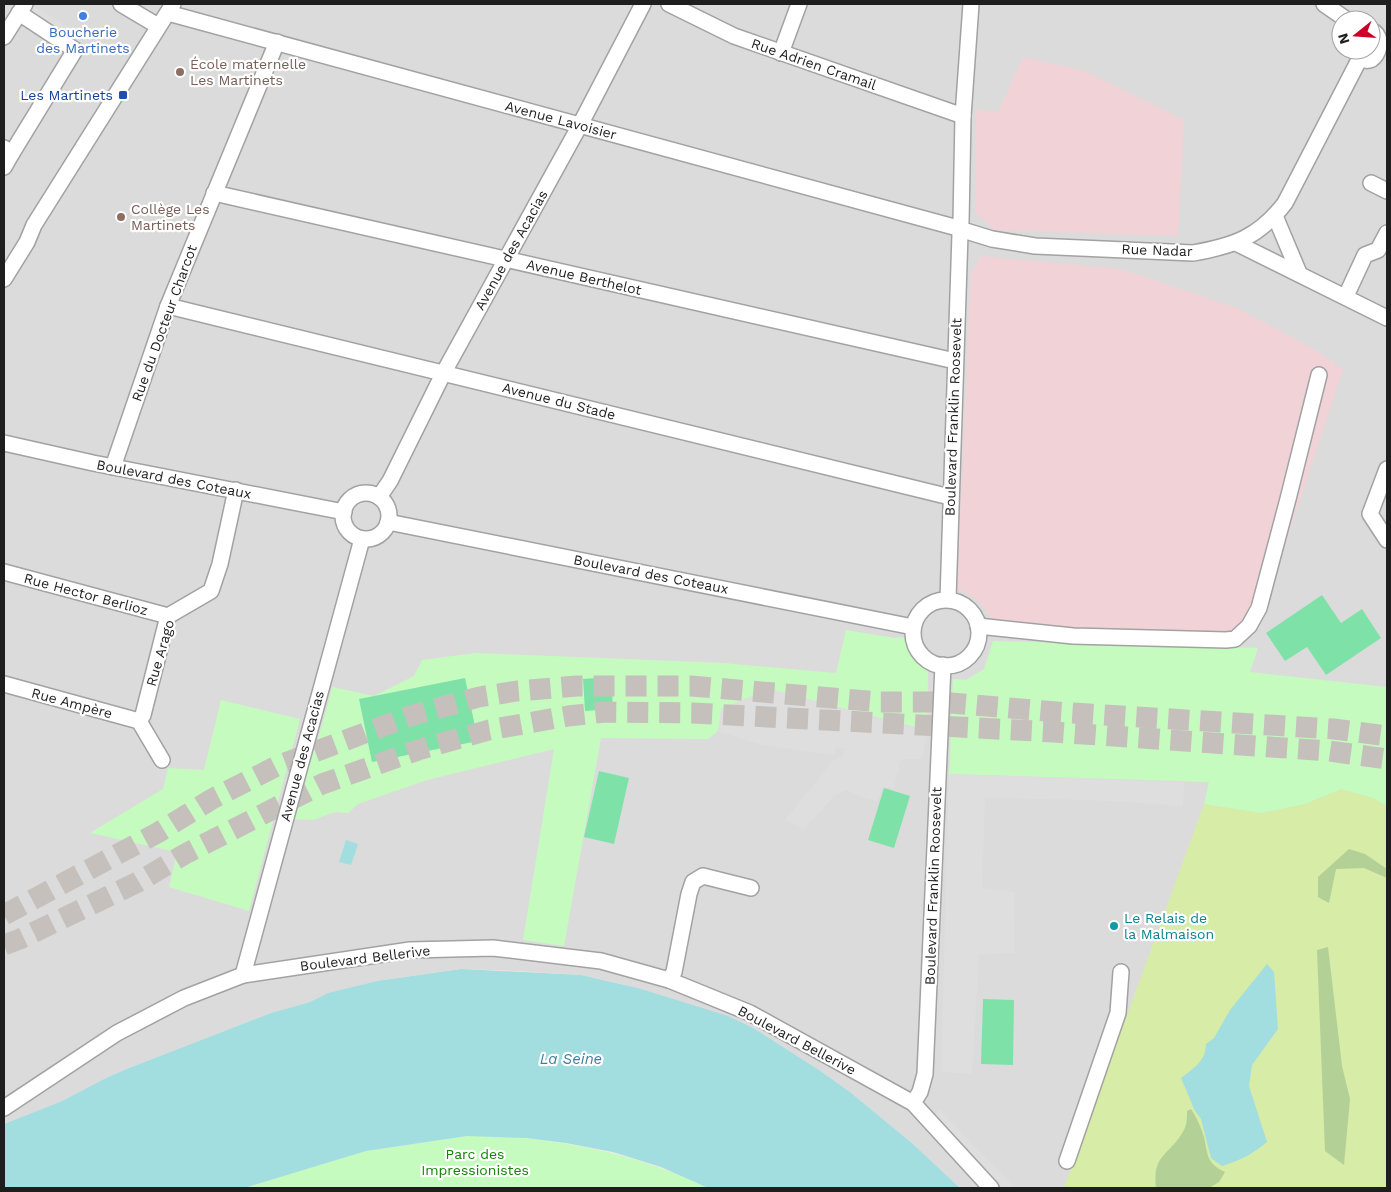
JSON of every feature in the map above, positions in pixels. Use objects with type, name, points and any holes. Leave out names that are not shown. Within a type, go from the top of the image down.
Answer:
[{"type":"street","points":[[121,4],[158,26]]},
{"type":"street","name":"Avenue des Acacias","points":[[379,497],[390,481],[444,372],[580,125],[643,4]]},
{"type":"street","name":"Rue Adrien Cramail","points":[[669,4],[734,36],[963,116]]},
{"type":"street","points":[[780,53],[799,4]]},
{"type":"street","name":"Boulevard Franklin Roosevelt","points":[[948,599],[963,116],[971,4]]},
{"type":"street","points":[[4,279],[27,242],[34,225],[170,8]]},
{"type":"street","name":"Avenue Lavoisier","points":[[170,8],[294,47],[960,229]]},
{"type":"street","points":[[4,37],[22,9],[75,50],[8,151],[4,167]]},
{"type":"street","name":"Rue Nadar","points":[[1381,36],[1384,39],[1386,49]]},
{"type":"street","name":"Rue du Docteur Charcot","points":[[113,467],[168,306],[277,42]]},
{"type":"street","name":"Rue Nadar","points":[[960,229],[992,239],[1035,246],[1193,253],[1236,243],[1257,231],[1275,216],[1293,191],[1359,60]]},
{"type":"street","points":[[1371,183],[1387,192]]},
{"type":"street","name":"Avenue Berthelot","points":[[214,193],[955,361]]},
{"type":"street","points":[[1275,216],[1299,273]]},
{"type":"street","points":[[1346,296],[1365,255],[1378,250],[1387,233]]},
{"type":"street","points":[[1236,243],[1387,318]]},
{"type":"street","name":"Avenue du Stade","points":[[168,306],[950,497]]},
{"type":"street","points":[[978,626],[1073,636],[1235,639],[1249,626],[1259,608],[1319,374]]},
{"type":"street","name":"Boulevard des Coteaux","points":[[4,443],[113,467],[344,512]]},
{"type":"street","points":[[1387,469],[1370,514],[1387,540]]},
{"type":"street","name":"Rue Arago","points":[[139,721],[143,716],[168,616],[211,591],[220,564],[236,490]]},
{"type":"street","points":[[365,493],[379,497],[388,508],[386,528],[376,537],[362,538],[350,532],[344,519],[346,505],[358,495],[365,493]]},
{"type":"street","name":"Boulevard des Coteaux","points":[[388,522],[913,627]]},
{"type":"street","name":"Avenue des Acacias","points":[[243,975],[362,538]]},
{"type":"street","name":"Rue Hector Berlioz","points":[[4,572],[168,616]]},
{"type":"street","points":[[948,599],[968,608],[978,626],[978,637],[970,656],[962,662],[952,665],[943,666],[935,664],[922,656],[916,647],[913,637],[913,627],[921,610],[938,600],[948,599]]},
{"type":"street","name":"Boulevard Franklin Roosevelt","points":[[913,1103],[920,1092],[925,1074],[943,666]]},
{"type":"street","name":"Rue Ampère","points":[[4,684],[139,721]]},
{"type":"street","points":[[139,721],[162,760]]},
{"type":"street","points":[[669,980],[674,972],[693,882],[703,876],[751,888]]},
{"type":"street","name":"Boulevard Bellerive","points":[[4,1108],[117,1033],[184,998],[243,975],[410,950],[493,948],[601,961],[669,980],[750,1012],[913,1103],[991,1188]]},
{"type":"street","points":[[1067,1161],[1118,1013],[1121,972]]},
{"type":"shaded area","points":[[4,4],[1387,4],[1387,1188],[960,1188],[913,1144],[850,1092],[755,1029],[638,988],[581,975],[460,969],[377,981],[329,993],[310,1002],[271,1013],[129,1068],[62,1101],[4,1124]]},
{"type":"shaded area","points":[[32,5],[83,36],[78,46],[27,13]]},
{"type":"shaded area","points":[[1023,57],[1085,71],[1184,120],[1178,236],[995,230],[976,213],[976,110],[998,112]]},
{"type":"shaded area","points":[[981,256],[1121,269],[1237,308],[1316,350],[1343,370],[1255,635],[1031,628],[998,629],[985,609],[972,596],[957,588],[971,274]]},
{"type":"shaded area","points":[[769,689],[927,730],[922,759],[901,759],[893,789],[883,786],[877,801],[861,797],[847,790],[835,795],[804,829],[785,820],[833,761],[843,756],[845,748],[836,747],[834,755],[761,745],[718,731],[721,709]]},
{"type":"shaded area","points":[[949,774],[1184,782],[1183,806],[1092,800],[985,798],[982,888],[1015,892],[1014,953],[979,955],[972,1074],[941,1072]]},
{"type":"shaded area","points":[[939,1109],[1015,1188],[991,1188],[928,1121]]},
{"type":"green space","points":[[1322,595],[1341,623],[1362,609],[1381,638],[1326,675],[1307,647],[1285,661],[1266,633]]},
{"type":"green space","points":[[846,630],[895,638],[906,637],[914,656],[928,671],[927,730],[769,689],[722,709],[718,731],[708,739],[601,738],[564,946],[523,940],[554,749],[427,780],[358,804],[348,813],[335,812],[313,820],[293,819],[332,687],[374,696],[414,676],[422,660],[476,653],[723,663],[836,673]]},
{"type":"green space","points":[[993,641],[1258,648],[1250,672],[1387,687],[1387,806],[1373,798],[1341,789],[1305,804],[1261,813],[1204,804],[1209,782],[949,774],[953,679],[966,680],[984,669]]},
{"type":"green space","points":[[611,677],[613,709],[585,711],[583,679]]},
{"type":"green space","points":[[465,678],[478,741],[372,762],[359,699]]},
{"type":"green space","points":[[221,700],[300,719],[249,911],[169,887],[177,852],[90,833],[163,789],[168,768],[204,770]]},
{"type":"green space","points":[[599,771],[629,778],[614,844],[584,837]]},
{"type":"green space","points":[[884,788],[910,796],[894,848],[868,840]]},
{"type":"green space","points":[[1341,789],[1373,798],[1387,806],[1387,1188],[1064,1188],[1204,804],[1262,813],[1305,804]]},
{"type":"green space","points":[[1349,849],[1365,854],[1387,869],[1387,878],[1364,868],[1336,869],[1329,903],[1318,897],[1318,877]]},
{"type":"green space","points":[[1328,947],[1342,1066],[1350,1099],[1344,1165],[1325,1151],[1317,950]]},
{"type":"green space","points":[[983,999],[1014,1000],[1013,1065],[981,1064]]},
{"type":"green space","points":[[1191,1109],[1202,1130],[1207,1154],[1211,1162],[1225,1172],[1219,1182],[1209,1188],[1156,1188],[1155,1177],[1159,1161],[1179,1139],[1186,1123],[1187,1111]]},
{"type":"green space","name":"Parc des Impressionistes","points":[[482,1135],[541,1140],[598,1150],[653,1166],[708,1188],[243,1188],[366,1151]]},
{"type":"water","points":[[346,840],[358,844],[351,865],[339,862]]},
{"type":"water","points":[[1267,964],[1274,972],[1278,1029],[1252,1065],[1249,1086],[1267,1142],[1246,1157],[1222,1166],[1211,1158],[1201,1119],[1195,1111],[1181,1078],[1201,1060],[1206,1044],[1214,1038],[1230,1010]]},
{"type":"water","name":"La Seine","points":[[461,969],[581,975],[638,988],[728,1016],[755,1029],[850,1092],[913,1144],[960,1188],[708,1188],[661,1167],[613,1152],[526,1138],[467,1136],[366,1151],[244,1188],[4,1188],[4,1124],[62,1101],[129,1068],[271,1013],[310,1002],[328,993],[377,981]]},
{"type":"tunnel","points":[[4,915],[159,832],[212,799],[277,766],[410,716],[479,697],[517,691],[577,686],[691,686],[880,702],[939,702],[1057,712],[1334,729],[1387,736]]},
{"type":"tunnel","points":[[4,945],[138,882],[185,854],[322,784],[418,750],[489,730],[568,716],[605,712],[692,713],[1054,732],[1329,751],[1387,759]]},
{"type":"place","name":"Boucherie des Martinets","points":[[83,16]]},
{"type":"place","name":"École maternelle Les Martinets","points":[[180,72]]},
{"type":"place","name":"Les Martinets","points":[[123,95]]},
{"type":"place","name":"Collège Les Martinets","points":[[121,217]]},
{"type":"place","name":"Le Relais de la Malmaison","points":[[1114,926]]}]
